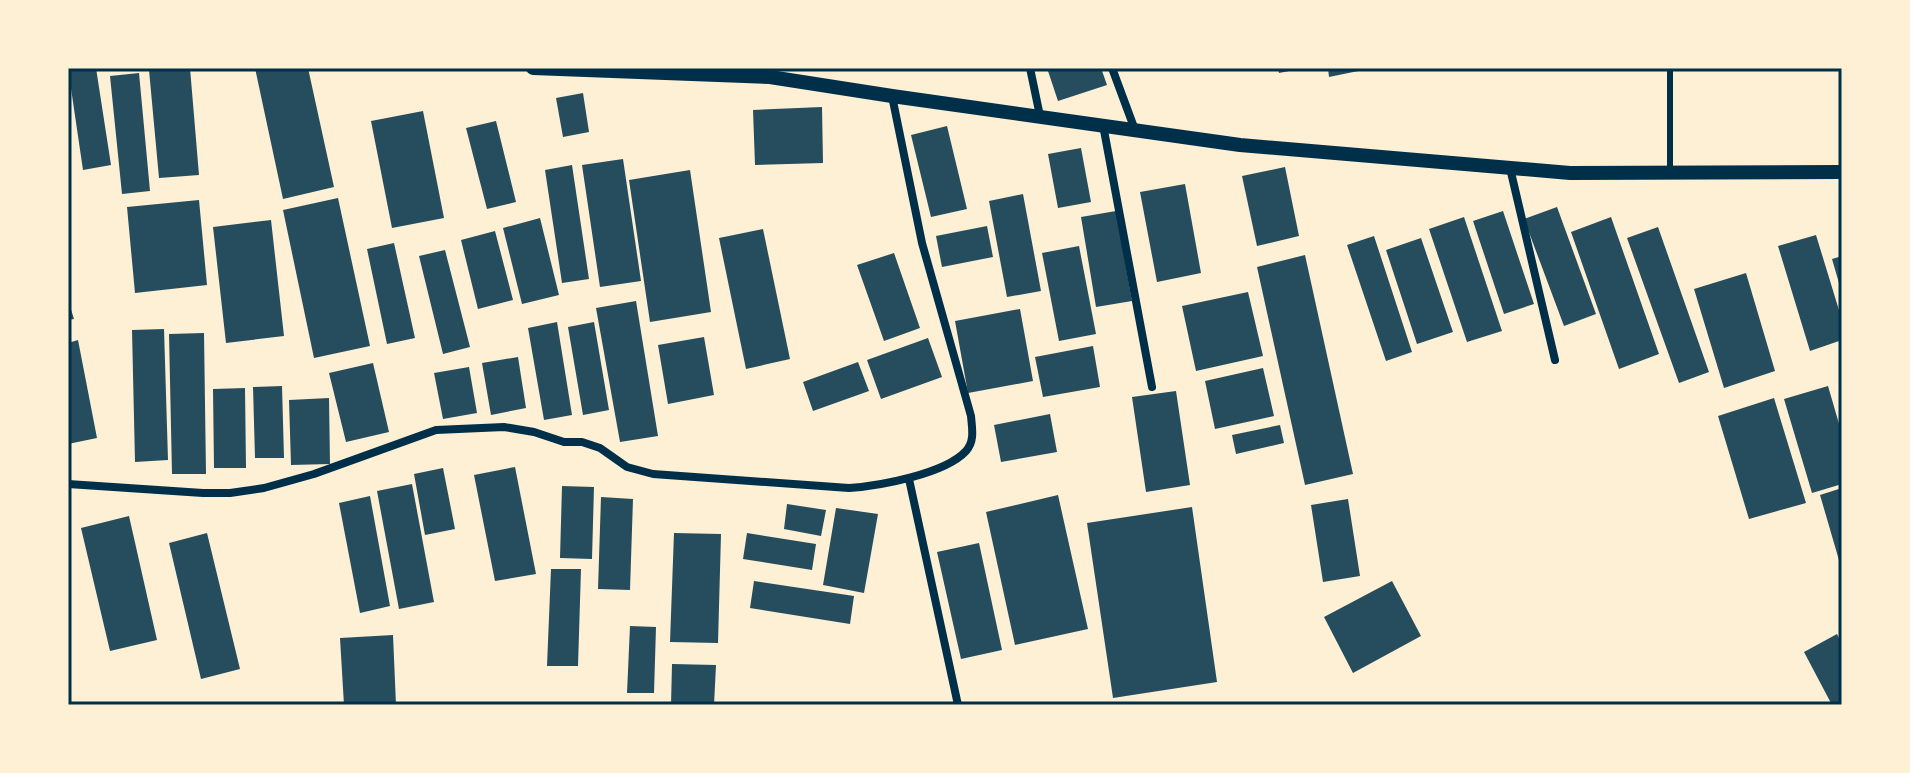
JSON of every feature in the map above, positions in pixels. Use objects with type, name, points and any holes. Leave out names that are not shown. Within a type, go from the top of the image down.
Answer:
[{"type":"street","points":[[533,68],[770,77],[1240,145],[1570,173],[1842,172]]},
{"type":"street","points":[[1030,68],[1040,116]]},
{"type":"street","points":[[1112,68],[1135,130]]},
{"type":"street","points":[[68,484],[230,493],[264,488],[314,474],[436,430],[504,427],[534,432],[564,442],[582,442],[600,448],[627,467],[653,474],[849,488],[872,487],[909,479],[952,462],[967,450],[973,436],[971,416],[922,243],[892,96]]},
{"type":"street","points":[[1103,125],[1152,387]]},
{"type":"street","points":[[1510,168],[1555,360]]},
{"type":"street","points":[[909,479],[958,705]]},
{"type":"lane","points":[[1670,68],[1670,173]]},
{"type":"building","points":[[68,68],[96,68],[111,165],[83,170]]},
{"type":"building","points":[[190,68],[199,175],[159,178],[149,70]]},
{"type":"building","points":[[255,68],[308,68],[334,187],[283,199]]},
{"type":"building","points":[[1047,68],[1101,68],[1107,85],[1058,101]]},
{"type":"building","points":[[1278,68],[1299,68],[1299,69],[1279,73]]},
{"type":"building","points":[[1328,68],[1368,68],[1368,69],[1329,77]]},
{"type":"building","points":[[139,73],[150,191],[122,194],[110,76]]},
{"type":"building","points":[[583,93],[589,132],[563,137],[556,98]]},
{"type":"building","points":[[822,107],[823,163],[755,165],[753,110]]},
{"type":"building","points":[[423,111],[444,218],[392,228],[371,121]]},
{"type":"building","points":[[496,121],[516,202],[487,209],[466,128]]},
{"type":"building","points":[[947,126],[967,209],[931,217],[911,135]]},
{"type":"building","points":[[1081,148],[1091,202],[1058,208],[1048,154]]},
{"type":"building","points":[[623,159],[641,281],[600,287],[582,165]]},
{"type":"building","points":[[572,165],[589,279],[562,283],[545,170]]},
{"type":"building","points":[[1285,167],[1299,236],[1257,246],[1242,176]]},
{"type":"building","points":[[690,170],[711,312],[650,322],[629,180]]},
{"type":"building","points":[[1185,184],[1201,273],[1157,282],[1140,192]]},
{"type":"building","points":[[1023,194],[1041,291],[1007,297],[989,201]]},
{"type":"building","points":[[338,198],[370,346],[314,358],[283,210]]},
{"type":"building","points":[[199,200],[207,285],[135,293],[127,207]]},
{"type":"building","points":[[1557,207],[1596,314],[1564,326],[1524,219]]},
{"type":"building","points":[[1116,211],[1132,301],[1096,307],[1081,217]]},
{"type":"building","points":[[1503,211],[1534,304],[1504,314],[1473,221]]},
{"type":"building","points":[[1464,217],[1502,331],[1467,342],[1429,229]]},
{"type":"building","points":[[1611,217],[1659,354],[1619,369],[1571,232]]},
{"type":"building","points":[[540,218],[559,295],[522,304],[503,228]]},
{"type":"building","points":[[271,220],[284,336],[226,343],[213,227]]},
{"type":"building","points":[[987,226],[993,257],[942,267],[936,236]]},
{"type":"building","points":[[1658,227],[1709,372],[1679,383],[1627,238]]},
{"type":"building","points":[[763,229],[790,359],[746,369],[719,238]]},
{"type":"building","points":[[495,231],[513,300],[478,309],[461,240]]},
{"type":"building","points":[[1816,235],[1842,320],[1842,340],[1810,351],[1778,246]]},
{"type":"building","points":[[1374,236],[1412,352],[1386,361],[1347,245]]},
{"type":"building","points":[[1421,238],[1453,332],[1417,344],[1386,250]]},
{"type":"building","points":[[394,243],[415,338],[387,344],[367,249]]},
{"type":"building","points":[[1079,246],[1096,334],[1059,341],[1042,253]]},
{"type":"building","points":[[445,250],[470,347],[443,354],[419,256]]},
{"type":"building","points":[[894,253],[920,328],[884,341],[857,265]]},
{"type":"building","points":[[1305,255],[1353,474],[1305,485],[1257,267]]},
{"type":"building","points":[[1842,256],[1842,290],[1841,290],[1832,259]]},
{"type":"building","points":[[1746,273],[1775,371],[1724,388],[1694,289]]},
{"type":"building","points":[[1248,292],[1263,356],[1196,371],[1182,306]]},
{"type":"building","points":[[68,300],[74,319],[68,320]]},
{"type":"building","points":[[636,301],[658,436],[620,442],[596,308]]},
{"type":"building","points":[[1020,309],[1033,381],[968,393],[955,321]]},
{"type":"building","points":[[557,322],[572,415],[544,420],[528,328]]},
{"type":"building","points":[[594,322],[609,410],[583,415],[568,327]]},
{"type":"building","points":[[164,329],[168,460],[135,462],[132,330]]},
{"type":"building","points":[[204,333],[206,474],[172,474],[169,334]]},
{"type":"building","points":[[704,337],[714,395],[668,404],[658,345]]},
{"type":"building","points":[[928,338],[942,377],[881,399],[867,360]]},
{"type":"building","points":[[78,340],[97,438],[68,444],[68,343]]},
{"type":"building","points":[[1093,346],[1100,387],[1043,397],[1035,357]]},
{"type":"building","points":[[518,357],[526,408],[491,415],[482,363]]},
{"type":"building","points":[[858,362],[869,391],[813,411],[803,382]]},
{"type":"building","points":[[373,363],[389,432],[346,442],[329,373]]},
{"type":"building","points":[[469,367],[477,413],[443,419],[434,373]]},
{"type":"building","points":[[1263,368],[1274,416],[1215,429],[1205,381]]},
{"type":"building","points":[[282,386],[284,458],[255,458],[253,387]]},
{"type":"building","points":[[1828,386],[1842,434],[1842,484],[1812,493],[1784,399]]},
{"type":"building","points":[[245,388],[246,468],[214,468],[213,389]]},
{"type":"building","points":[[1176,391],[1190,485],[1146,492],[1132,397]]},
{"type":"building","points":[[329,398],[330,464],[291,465],[289,400]]},
{"type":"building","points":[[1774,398],[1806,503],[1749,519],[1718,416]]},
{"type":"building","points":[[1050,414],[1057,452],[1001,462],[994,425]]},
{"type":"building","points":[[1280,425],[1284,443],[1236,454],[1232,435]]},
{"type":"building","points":[[515,467],[536,574],[495,581],[474,475]]},
{"type":"building","points":[[443,468],[455,529],[425,535],[414,474]]},
{"type":"building","points":[[412,484],[434,602],[399,609],[377,491]]},
{"type":"building","points":[[562,486],[594,487],[592,559],[560,558]]},
{"type":"building","points":[[1842,488],[1842,567],[1841,567],[1820,495]]},
{"type":"building","points":[[1058,495],[1088,629],[1015,645],[986,512]]},
{"type":"building","points":[[370,496],[390,606],[360,613],[339,503]]},
{"type":"building","points":[[601,497],[633,499],[630,590],[598,589]]},
{"type":"building","points":[[1348,499],[1360,576],[1323,582],[1311,505]]},
{"type":"building","points":[[787,504],[826,510],[821,536],[784,529]]},
{"type":"building","points":[[1192,507],[1217,682],[1113,698],[1087,523]]},
{"type":"building","points":[[836,508],[878,514],[864,593],[823,585]]},
{"type":"building","points":[[129,516],[157,640],[110,651],[81,528]]},
{"type":"building","points":[[207,533],[240,669],[201,679],[169,543]]},
{"type":"building","points":[[674,533],[721,534],[718,643],[670,642]]},
{"type":"building","points":[[747,533],[816,544],[812,570],[743,559]]},
{"type":"building","points":[[979,543],[1002,650],[961,659],[937,552]]},
{"type":"building","points":[[551,569],[581,569],[578,666],[547,666]]},
{"type":"building","points":[[754,581],[854,596],[850,624],[750,608]]},
{"type":"building","points":[[1392,581],[1421,636],[1353,673],[1324,617]]},
{"type":"building","points":[[630,626],[656,627],[654,693],[627,693]]},
{"type":"building","points":[[1837,634],[1842,644],[1842,705],[1832,705],[1804,652]]},
{"type":"building","points":[[393,635],[396,705],[344,705],[340,638]]},
{"type":"building","points":[[672,664],[716,665],[714,705],[671,705]]}]
